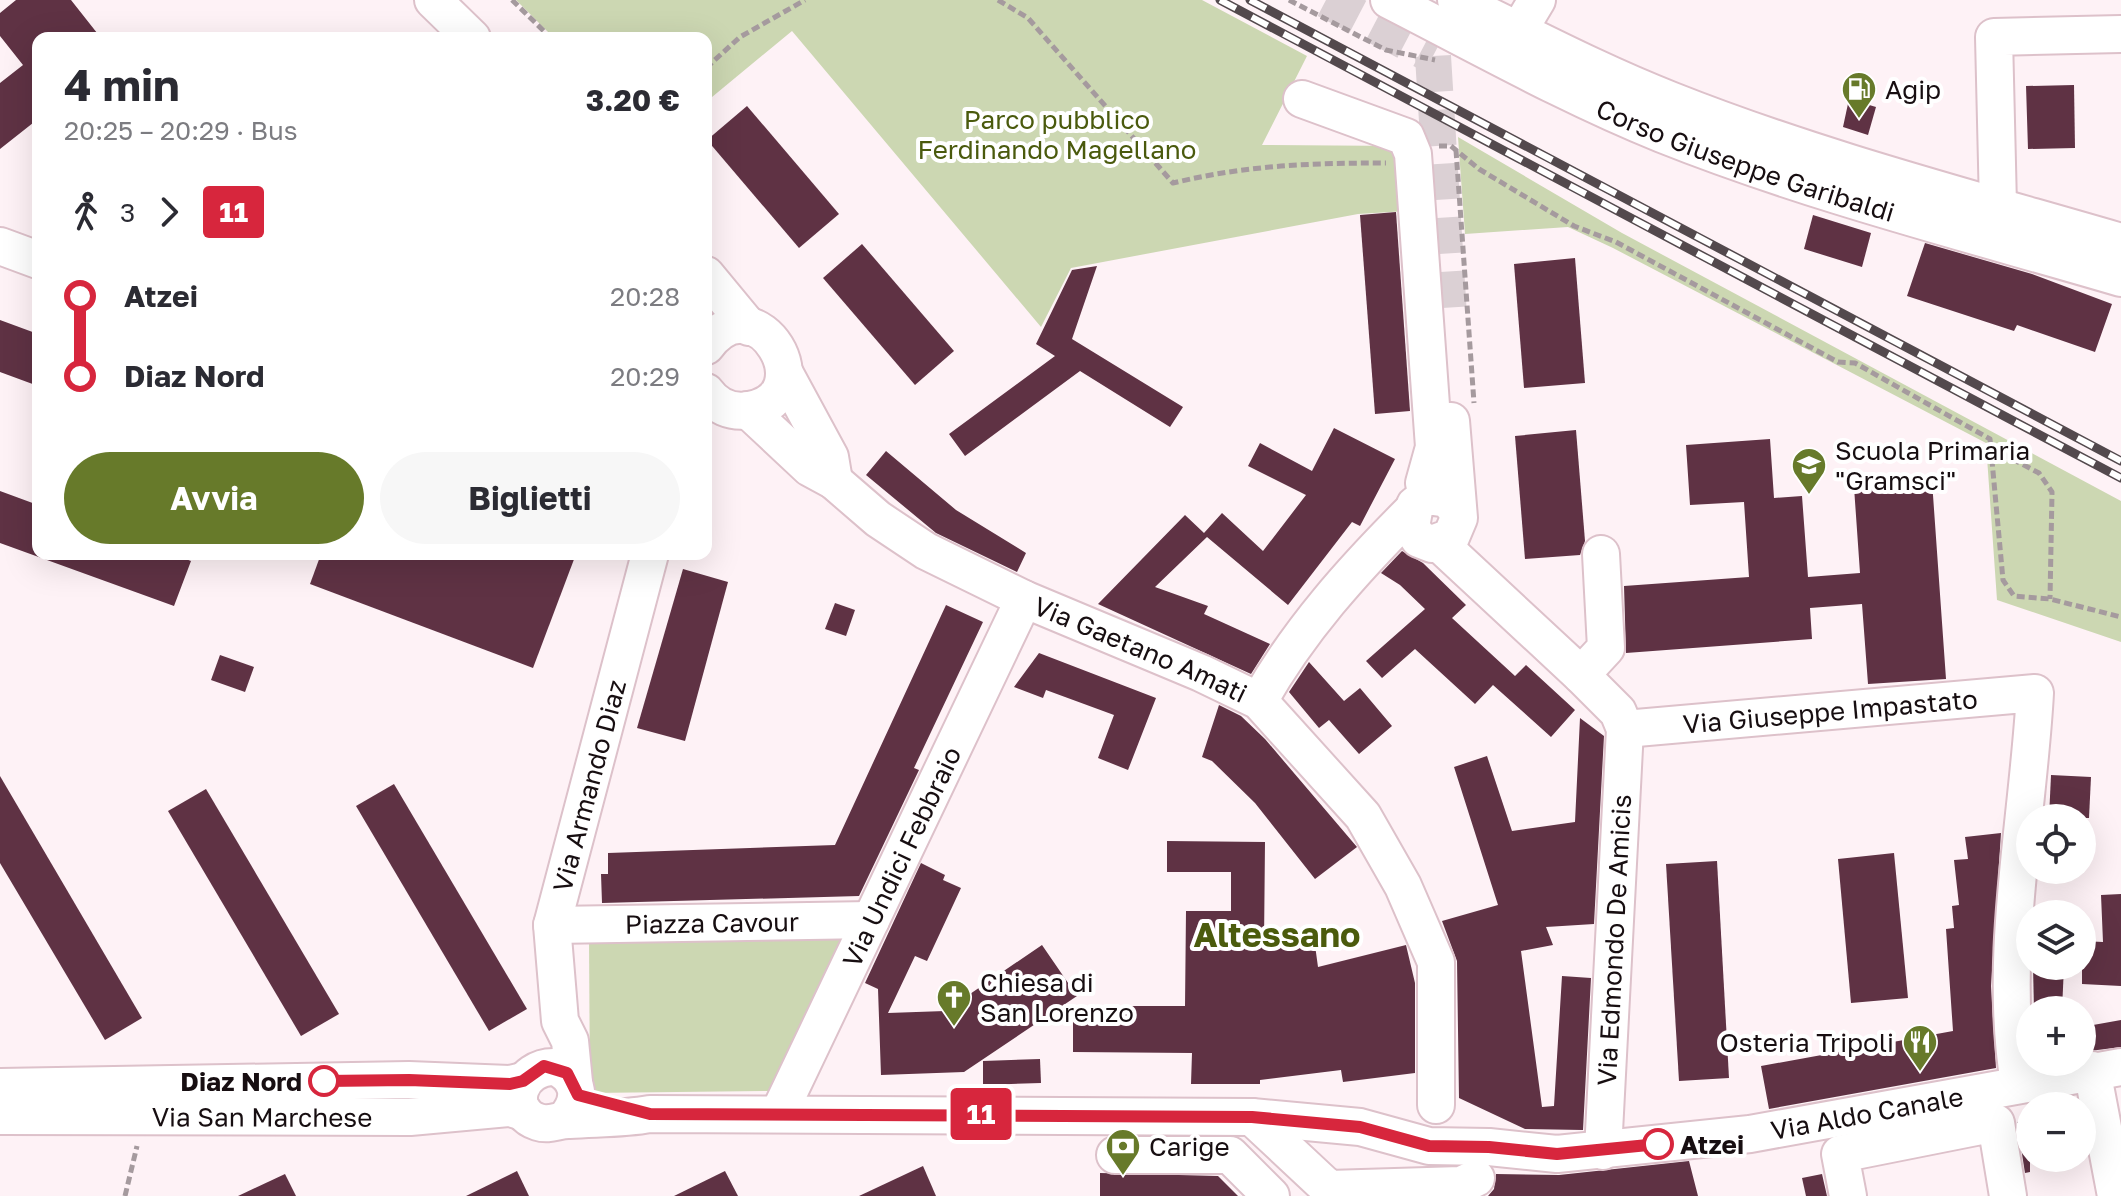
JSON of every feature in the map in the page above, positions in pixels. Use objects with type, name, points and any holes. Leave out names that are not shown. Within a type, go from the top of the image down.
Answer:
[{"type":"street","points":[[433,0],[466,32]]},
{"type":"street","name":"Corso Giuseppe Garibaldi","points":[[1389,0],[1579,97],[1663,134],[1806,183],[2121,278]]},
{"type":"street","name":"Corso Giuseppe Garibaldi","points":[[1456,0],[1528,15],[1593,69],[1671,101],[1998,206],[2121,242]]},
{"type":"street","points":[[1998,206],[1994,37],[2121,34]]},
{"type":"street","points":[[1302,99],[1406,137],[1413,154],[1434,447],[1424,483],[1435,518],[1478,577],[1618,712],[1625,729]]},
{"type":"street","points":[[0,246],[32,258]]},
{"type":"street","points":[[712,282],[749,327],[771,338],[783,360],[784,372],[830,457],[834,481]]},
{"type":"street","points":[[1259,701],[1287,653],[1369,554],[1435,518],[1452,453],[1449,316]]},
{"type":"street","points":[[712,341],[723,331],[749,327]]},
{"type":"street","points":[[720,407],[776,394],[784,372]]},
{"type":"street","name":"Via Gaetano Amati","points":[[720,407],[834,481],[878,519],[926,551],[1024,599],[1201,673],[1259,701],[1363,816],[1408,899],[1436,962],[1448,1143]]},
{"type":"street","points":[[1581,675],[1606,648],[1601,554]]},
{"type":"street","name":"Via Armando Diaz","points":[[551,1093],[570,1041],[560,1021],[552,925],[648,560]]},
{"type":"street","name":"Via Undici Febbraio","points":[[779,1113],[1024,599]]},
{"type":"street","name":"Via Giuseppe Impastato","points":[[1625,729],[2035,693],[2014,946],[2012,1040],[2019,1083]]},
{"type":"street","name":"Via Edmondo De Amicis","points":[[1603,1151],[1625,729]]},
{"type":"street","name":"Piazza Cavour","points":[[552,925],[871,920]]},
{"type":"street","points":[[2106,1068],[2116,1196]]},
{"type":"street","name":"Via Aldo Canale","points":[[1448,1143],[1557,1154],[1603,1151],[1750,1134],[2106,1068]]},
{"type":"street","name":"Via San Marchese","points":[[0,1087],[409,1080],[510,1084],[551,1093]]},
{"type":"street","points":[[551,1093],[650,1114],[1206,1116],[1252,1117],[1360,1127],[1448,1143],[1461,1185],[1318,1190],[1285,1146],[1252,1117]]},
{"type":"street","name":"Via San Marchese","points":[[0,1116],[410,1117],[510,1108],[551,1093]]},
{"type":"street","points":[[1136,1116],[1126,1155],[1230,1155],[1260,1186],[1285,1146]]},
{"type":"street","points":[[1205,1155],[1206,1116]]},
{"type":"street","points":[[1848,1196],[1840,1154],[1996,1123],[2008,1196]]},
{"type":"path","points":[[512,0],[545,32]]},
{"type":"path","points":[[712,63],[740,37],[805,0]]},
{"type":"path","points":[[998,0],[1028,18],[1173,183],[1228,169],[1283,164],[1399,163],[1426,146],[1456,149],[1479,169],[1574,226],[1616,242],[1838,362],[1855,363],[1990,439],[2003,580],[2014,596],[2050,599],[2121,617]]},
{"type":"path","points":[[1456,149],[1475,415]]},
{"type":"path","points":[[1991,448],[2039,473],[2052,492],[2050,599]]},
{"type":"path","points":[[125,1196],[145,1114]]},
{"type":"green space","name":"Parco pubblico Ferdinando Magellano","points":[[516,0],[1202,0],[1307,56],[1262,145],[1401,146],[1407,211],[1358,214],[1071,268],[1041,327],[792,31],[712,97],[712,32],[548,32]]},
{"type":"green space","points":[[1458,137],[1622,233],[2121,501],[2121,642],[1997,600],[1986,443],[1568,227],[1465,234]]},
{"type":"green space","points":[[831,924],[844,944],[769,1091],[590,1093],[589,939]]},
{"type":"building","points":[[16,0],[71,0],[96,32],[32,32],[32,124],[0,149],[0,83],[23,65],[0,36],[0,13]]},
{"type":"building","points":[[2074,85],[2075,148],[2028,149],[2026,86]]},
{"type":"building","points":[[1849,99],[1876,107],[1868,135],[1843,127]]},
{"type":"building","points":[[747,106],[839,214],[799,248],[712,146],[712,136]]},
{"type":"building","points":[[1396,212],[1410,411],[1375,414],[1360,215]]},
{"type":"building","points":[[1813,215],[1871,233],[1862,267],[1804,249]]},
{"type":"building","points":[[1925,243],[2032,274],[2112,304],[2095,352],[2017,325],[2014,331],[1907,296]]},
{"type":"building","points":[[862,244],[954,351],[915,385],[823,278]]},
{"type":"building","points":[[1575,258],[1585,383],[1524,388],[1514,264]]},
{"type":"building","points":[[1097,266],[1072,339],[1183,407],[1170,427],[1080,371],[965,456],[949,434],[1055,356],[1036,344],[1072,270]]},
{"type":"building","points":[[0,320],[32,332],[32,384],[0,372]]},
{"type":"building","points":[[1334,428],[1395,459],[1360,526],[1352,522],[1288,605],[1207,537],[1155,587],[1208,606],[1204,614],[1270,644],[1251,674],[1098,604],[1185,515],[1204,533],[1222,513],[1263,551],[1306,495],[1248,466],[1260,443],[1312,471]]},
{"type":"building","points":[[1576,430],[1585,541],[1580,555],[1525,559],[1515,436]]},
{"type":"building","points":[[1770,439],[1774,498],[1802,496],[1808,577],[1860,573],[1854,487],[1932,481],[1946,679],[1868,684],[1862,604],[1810,608],[1812,639],[1626,653],[1624,586],[1749,577],[1744,502],[1690,505],[1686,445]]},
{"type":"building","points":[[886,451],[956,510],[1026,553],[1017,572],[936,533],[866,475]]},
{"type":"building","points":[[0,491],[32,503],[32,555],[0,543]]},
{"type":"building","points":[[1402,551],[1423,563],[1466,605],[1452,618],[1515,676],[1526,665],[1575,710],[1551,737],[1493,685],[1475,704],[1415,649],[1382,678],[1366,661],[1425,609],[1400,585],[1381,573]]},
{"type":"building","points":[[47,560],[188,560],[191,561],[174,606]]},
{"type":"building","points":[[319,560],[574,560],[533,668],[310,584]]},
{"type":"building","points":[[683,569],[728,582],[685,741],[637,728]]},
{"type":"building","points":[[835,603],[855,610],[846,636],[825,629]]},
{"type":"building","points":[[946,605],[983,622],[914,768],[919,770],[859,896],[602,903],[601,874],[608,874],[608,853],[835,845]]},
{"type":"building","points":[[1039,653],[1156,698],[1128,770],[1098,758],[1114,715],[1046,690],[1043,698],[1014,687]]},
{"type":"building","points":[[220,655],[254,667],[245,692],[211,680]]},
{"type":"building","points":[[1309,662],[1344,701],[1360,688],[1392,726],[1359,754],[1329,720],[1319,728],[1289,692]]},
{"type":"building","points":[[1219,705],[1241,716],[1265,739],[1357,847],[1315,879],[1255,803],[1212,761],[1202,757]]},
{"type":"building","points":[[1580,718],[1604,736],[1594,924],[1546,927],[1553,945],[1521,951],[1542,1107],[1554,1106],[1562,976],[1591,978],[1583,1130],[1525,1129],[1459,1098],[1457,961],[1442,921],[1498,905],[1454,767],[1487,756],[1512,831],[1575,822]]},
{"type":"building","points":[[2051,775],[2091,777],[2090,804],[2050,804]]},
{"type":"building","points":[[0,776],[142,1018],[105,1040],[0,863]]},
{"type":"building","points":[[394,784],[527,1009],[489,1031],[356,806]]},
{"type":"building","points":[[206,789],[339,1014],[301,1036],[168,811]]},
{"type":"building","points":[[2001,833],[1991,986],[1996,1068],[1769,1109],[1761,1066],[1953,1031],[1946,929],[1954,928],[1952,906],[1959,905],[1954,860],[1968,859],[1965,837]]},
{"type":"building","points":[[1167,841],[1265,842],[1264,943],[1314,938],[1318,967],[1406,945],[1415,983],[1415,1073],[1343,1082],[1341,1070],[1260,1080],[1260,1084],[1191,1084],[1192,1053],[1073,1052],[1073,1006],[1185,1006],[1186,911],[1231,911],[1231,872],[1167,872]]},
{"type":"building","points":[[1894,853],[1908,998],[1851,1003],[1838,859]]},
{"type":"building","points":[[1717,861],[1729,1078],[1679,1081],[1666,864]]},
{"type":"building","name":"Chiesa di San Lorenzo","points":[[921,863],[945,875],[943,880],[961,888],[927,961],[915,956],[888,1013],[945,1011],[1042,945],[1077,996],[964,1072],[881,1075],[878,989],[865,983]]},
{"type":"building","points":[[2121,894],[2121,986],[2082,984],[2082,980],[2096,980],[2096,942],[2103,942],[2101,895]]},
{"type":"building","points":[[2033,980],[2063,980],[2063,996],[2034,996]]},
{"type":"building","points":[[2121,1020],[2121,1047],[2096,1050],[2096,1024]]},
{"type":"building","points":[[1040,1059],[1041,1083],[983,1085],[983,1061]]},
{"type":"building","points":[[1689,1161],[1698,1196],[1488,1196],[1494,1189],[1496,1174],[1559,1175]]},
{"type":"building","points":[[923,1166],[936,1196],[859,1196]]},
{"type":"building","points":[[517,1171],[529,1196],[466,1196]]},
{"type":"building","points":[[725,1171],[738,1196],[674,1196]]},
{"type":"building","points":[[1100,1173],[1218,1176],[1238,1196],[1100,1196]]},
{"type":"building","points":[[285,1174],[296,1196],[238,1196]]},
{"type":"building","points":[[1822,1174],[1827,1196],[1806,1196],[1802,1178]]},
{"type":"tunnel","points":[[1326,0],[1433,56]]},
{"type":"tunnel","points":[[1433,56],[1449,316]]},
{"type":"railway","points":[[1220,0],[2121,478]]},
{"type":"railway","points":[[1250,0],[2121,461]]},
{"type":"bus line","name":"11","points":[[324,1081],[510,1084],[523,1081],[532,1071],[544,1066],[556,1067],[567,1073],[578,1095],[650,1114],[1186,1115],[1252,1117],[1360,1127],[1378,1135],[1404,1137],[1429,1146],[1515,1148],[1557,1154],[1658,1144]]},
{"type":"place","name":"Agip","points":[[1859,120]]},
{"type":"place","name":"Scuola Primaria \"Gramsci\"","points":[[1809,496]]},
{"type":"place","name":"Chiesa di San Lorenzo","points":[[954,1028]]},
{"type":"place","name":"Osteria Tripoli","points":[[1920,1073]]},
{"type":"place","name":"Diaz Nord","points":[[324,1081]]},
{"type":"place","name":"Atzei","points":[[1658,1144]]},
{"type":"place","name":"Carige","points":[[1123,1177]]},
{"type":"district","name":"Altessano","points":[[1277,934]]}]
